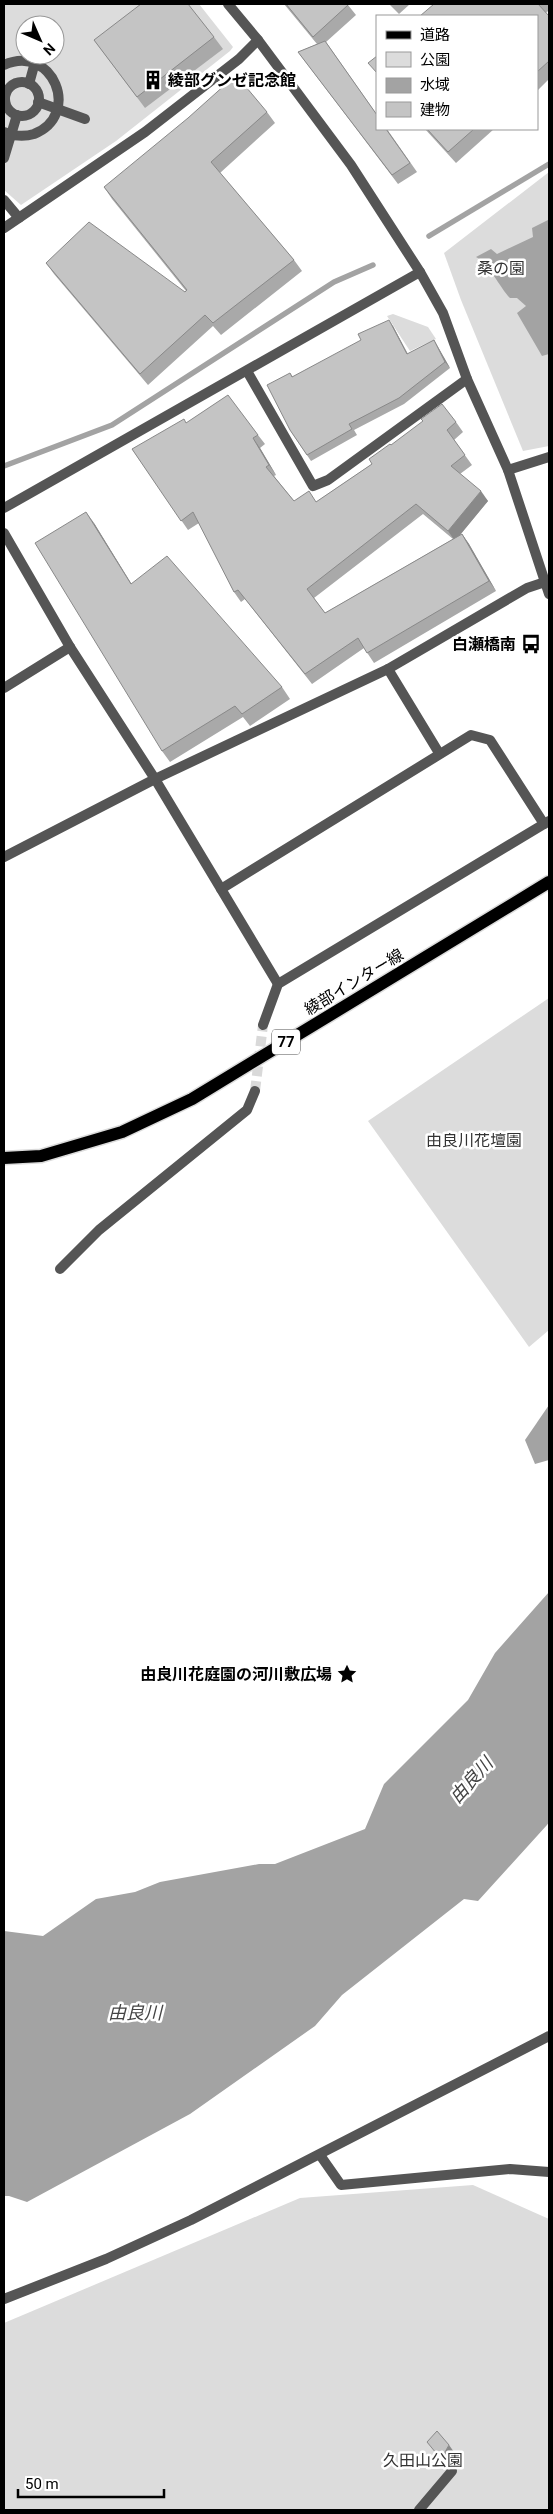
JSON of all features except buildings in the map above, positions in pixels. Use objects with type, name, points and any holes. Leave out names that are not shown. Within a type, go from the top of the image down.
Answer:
[{"type":"main road","name":"綾部インター線","points":[[4,1158],[41,1156],[122,1132],[192,1099],[549,882]]},
{"type":"street","points":[[228,4],[258,40],[351,165],[420,272],[443,313],[467,379],[508,470],[549,594]]},
{"type":"street","points":[[4,228],[145,132],[239,58],[258,40]]},
{"type":"street","points":[[30,84],[35,65]]},
{"type":"street","points":[[7,133],[31,135],[42,130],[51,122],[57,109],[59,98],[57,86],[51,75],[42,65]]},
{"type":"street","points":[[19,82],[30,84],[37,92],[38,102],[33,112],[28,115],[17,115],[8,108],[5,92],[19,82]]},
{"type":"street","points":[[38,102],[86,119]]},
{"type":"street","points":[[4,158],[7,133],[17,115]]},
{"type":"street","points":[[4,200],[19,218]]},
{"type":"street","points":[[4,508],[420,272]]},
{"type":"street","points":[[247,371],[313,486],[328,480],[467,379]]},
{"type":"street","points":[[508,470],[549,457]]},
{"type":"street","points":[[4,533],[70,647],[155,779],[278,984]]},
{"type":"street","points":[[4,857],[155,779],[388,669],[528,588],[544,582]]},
{"type":"street","points":[[4,688],[70,647]]},
{"type":"street","points":[[388,669],[439,753]]},
{"type":"street","points":[[221,889],[471,735],[490,740],[547,822],[278,984],[263,1025]]},
{"type":"street","points":[[60,1269],[98,1230],[246,1110],[255,1091]]},
{"type":"street","points":[[4,2299],[106,2259],[191,2220],[549,2036]]},
{"type":"street","points":[[320,2155],[341,2185],[510,2169],[549,2172]]},
{"type":"street","points":[[419,2510],[452,2471]]},
{"type":"green space","points":[[4,4],[199,4],[233,47],[230,51],[116,141],[21,205],[4,190]]},
{"type":"green space","name":"桑の園","points":[[549,172],[549,446],[523,451],[461,300],[444,253]]},
{"type":"green space","points":[[393,314],[428,327],[436,339],[410,351],[387,316]]},
{"type":"green space","name":"由良川花壇園","points":[[549,998],[549,1330],[529,1347],[368,1121]]},
{"type":"green space","name":"久田山公園","points":[[473,2185],[549,2219],[549,2510],[4,2510],[4,2323],[300,2198]]},
{"type":"water","points":[[548,220],[549,354],[542,356],[517,313],[526,306],[517,298],[510,298],[485,264],[476,257],[491,249],[497,254],[533,237],[532,228]]},
{"type":"water","points":[[549,1405],[549,1460],[535,1464],[525,1440]]},
{"type":"water","name":"由良川","points":[[549,1592],[549,1822],[547,1825],[478,1901],[464,1899],[342,1995],[315,2026],[190,2114],[27,2202],[4,2196],[4,1931],[43,1936],[96,1899],[135,1892],[160,1882],[259,1864],[275,1864],[365,1829],[384,1784],[468,1700],[495,1653]]},
{"type":"waterway","points":[[429,236],[549,164]]},
{"type":"waterway","points":[[4,466],[112,425],[334,282],[373,265]]},
{"type":"tunnel","points":[[255,1091],[263,1025]]},
{"type":"place","name":"綾部グンゼ記念館","points":[[153,80]]},
{"type":"place","name":"白瀬橋南","points":[[531,644]]},
{"type":"place","name":"由良川花庭園の河川敷広場","points":[[347,1674]]}]
